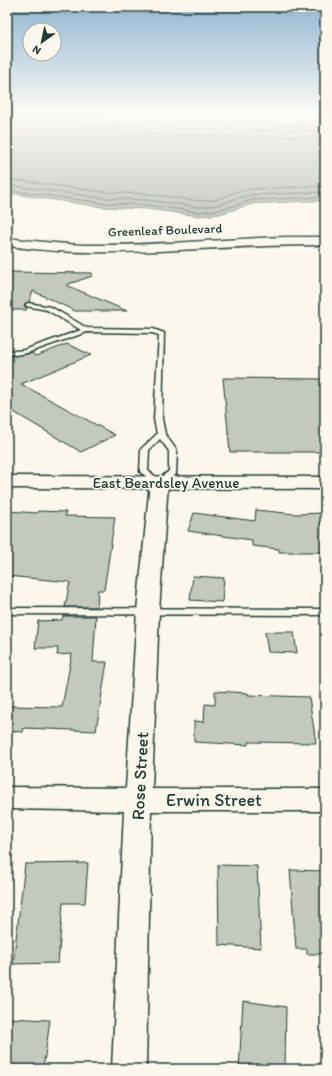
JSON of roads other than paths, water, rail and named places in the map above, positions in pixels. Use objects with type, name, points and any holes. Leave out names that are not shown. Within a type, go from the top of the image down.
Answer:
[{"type":"street","name":"Greenleaf Boulevard","points":[[7,242],[52,247],[112,248],[290,240],[325,241]]},
{"type":"street","name":"East Beardsley Avenue","points":[[7,482],[325,483]]},
{"type":"street","name":"Rose Street","points":[[129,1069],[138,800],[148,611],[159,483]]},
{"type":"street","name":"Erwin Street","points":[[7,798],[325,800]]},
{"type":"lane","points":[[28,305],[49,308],[86,330]]},
{"type":"lane","points":[[9,351],[14,353],[25,352],[86,330],[153,331],[162,334],[158,419],[161,434],[173,451],[173,472],[159,483],[144,472],[145,449],[161,434]]},
{"type":"lane","points":[[7,611],[325,612]]},
{"type":"water","points":[[7,163],[325,163],[325,201],[252,204],[220,214],[199,216],[147,209],[102,207],[7,193]]}]
